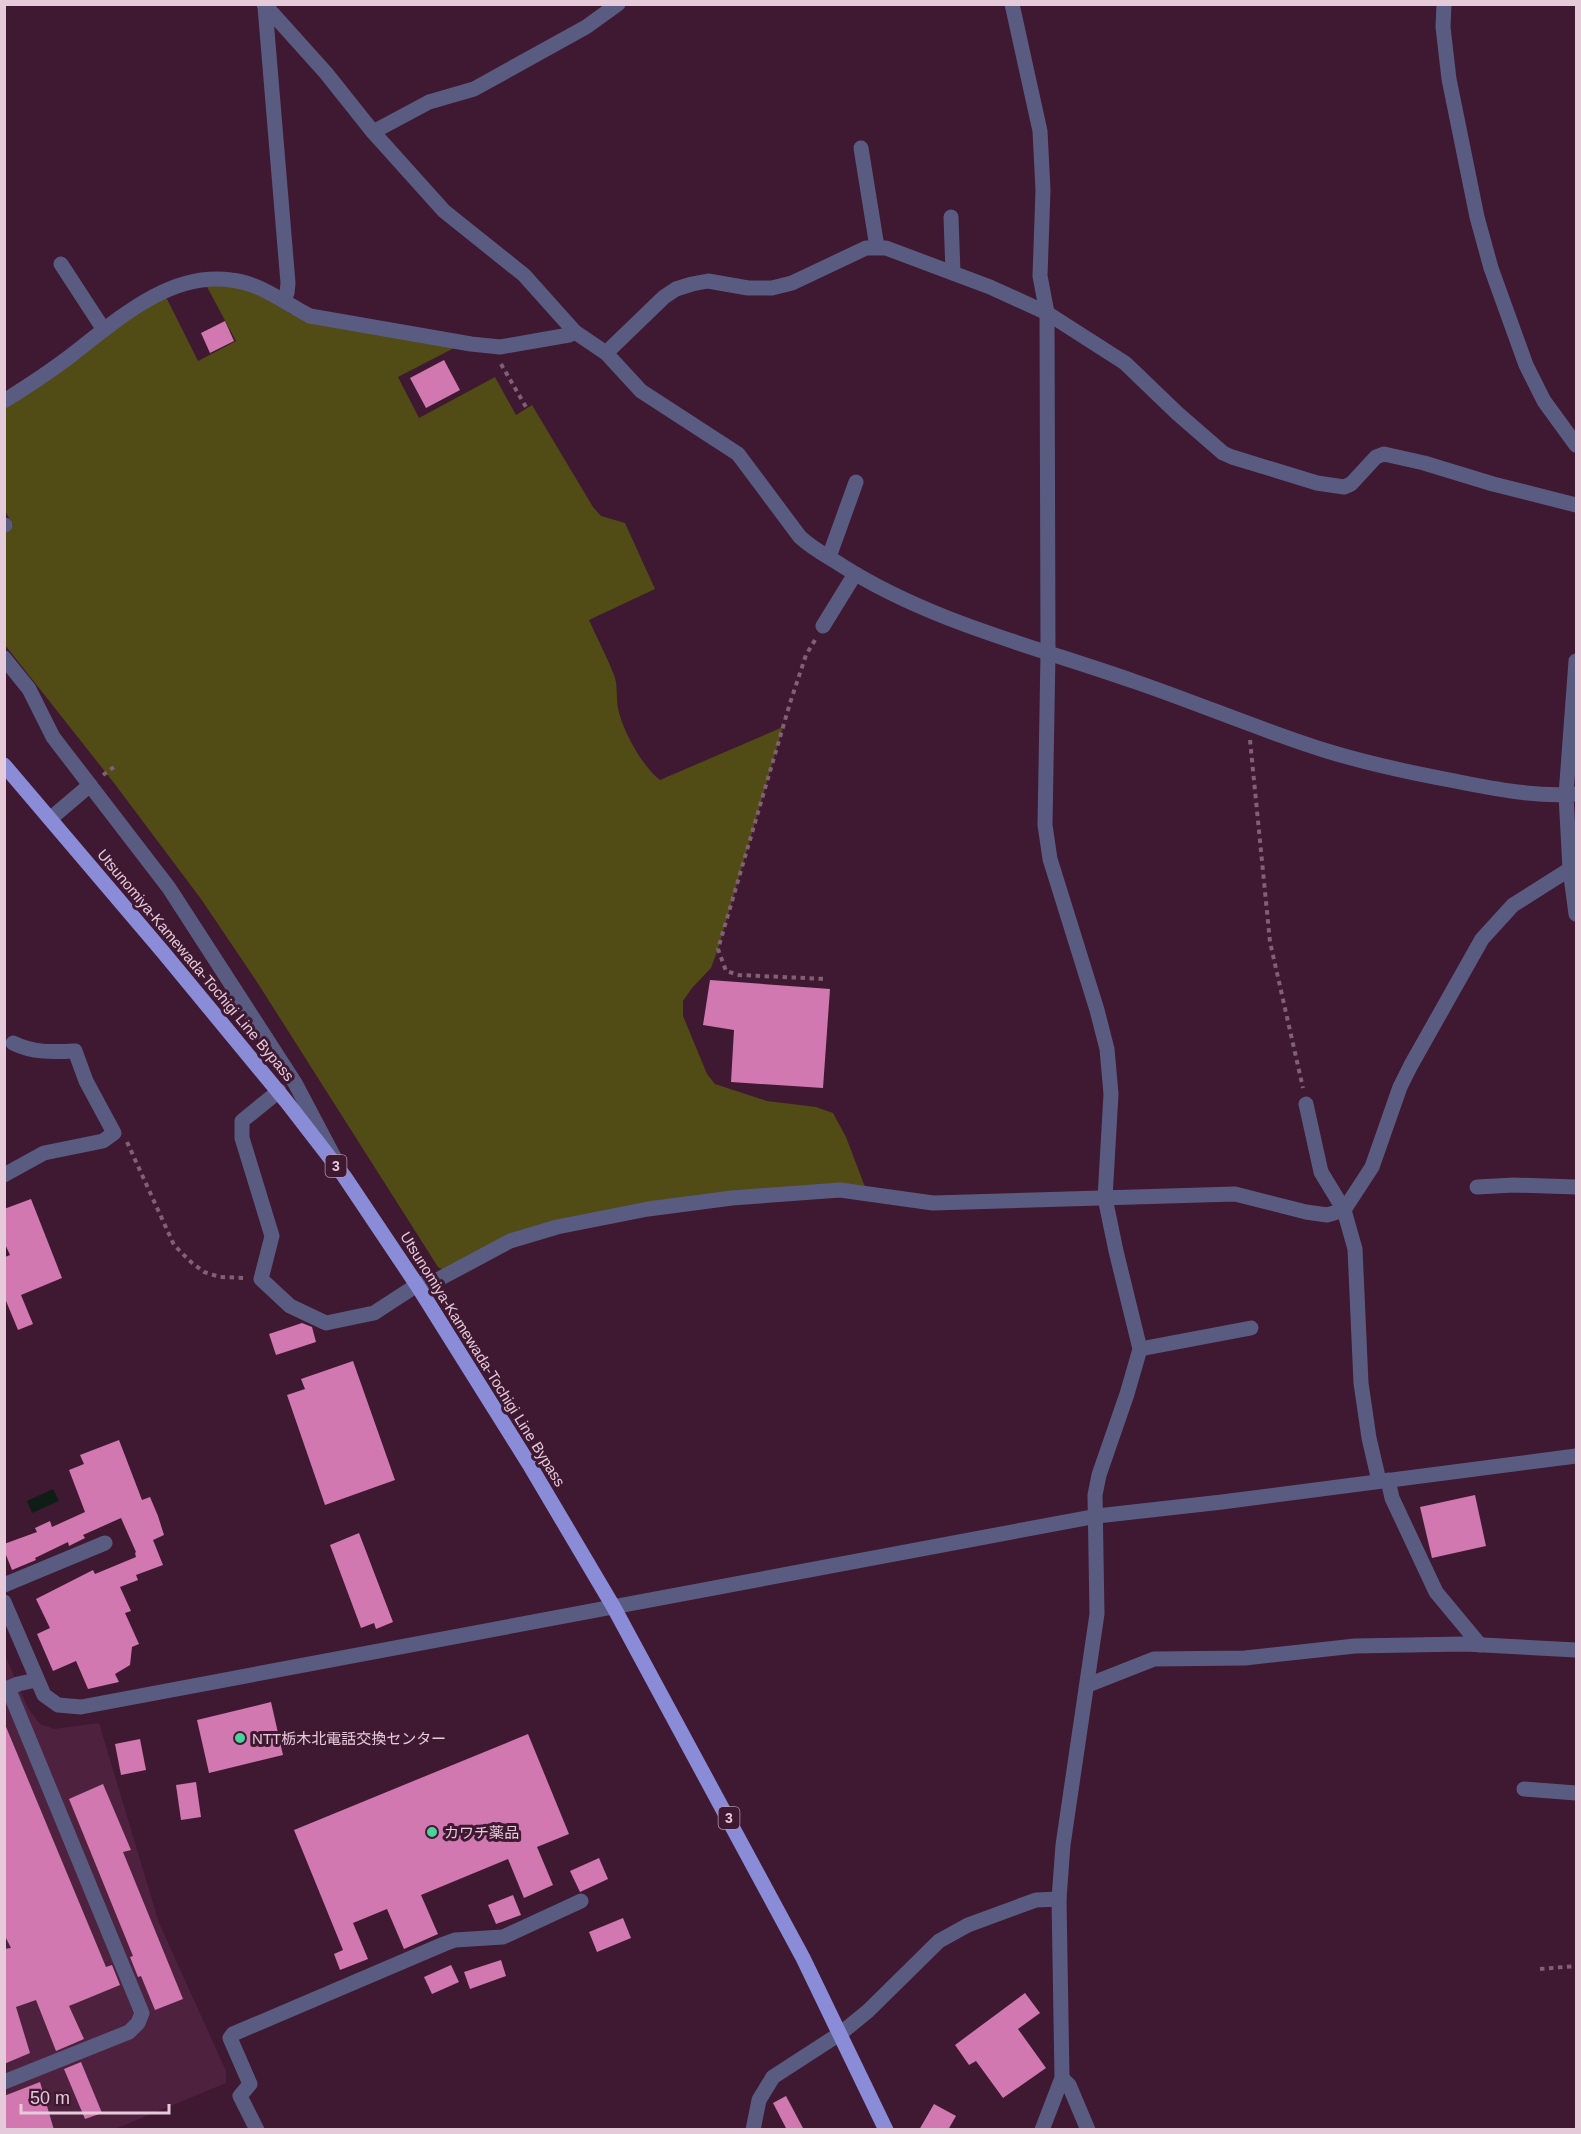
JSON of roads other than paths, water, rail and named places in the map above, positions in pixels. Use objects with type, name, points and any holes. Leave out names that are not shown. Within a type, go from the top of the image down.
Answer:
[{"type":"main road","name":"Utsunomiya-Kamewada-Tochigi Line Bypass","points":[[6,770],[279,1091],[344,1176],[417,1286],[529,1464],[613,1606],[756,1869],[841,2033],[886,2130]]},
{"type":"main road","name":"Utsunomiya-Kamewada-Tochigi Line Bypass","points":[[841,2033],[875,2130]]},
{"type":"street","points":[[373,132],[429,102],[474,89],[586,27],[618,4]]},
{"type":"street","points":[[1012,4],[1040,131],[1042,190],[1040,276],[1047,313],[1048,653],[1045,825],[1050,859],[1107,1049],[1111,1094],[1106,1198],[1116,1251],[1140,1349],[1127,1394],[1098,1475],[1095,1495],[1097,1614],[1064,1845],[1059,1899],[1062,2078],[1042,2130]]},
{"type":"street","points":[[1444,4],[1443,27],[1449,79],[1477,217],[1491,268],[1526,366],[1544,401],[1576,445]]},
{"type":"street","points":[[265,5],[444,211],[524,275],[575,332],[606,353],[641,391],[738,454],[800,537],[812,548],[855,574],[902,598],[1048,653],[1135,681],[1328,751],[1408,772],[1532,794],[1571,794]]},
{"type":"street","points":[[265,5],[288,283],[284,300]]},
{"type":"street","points":[[861,148],[878,247]]},
{"type":"street","points":[[951,217],[953,273]]},
{"type":"street","points":[[606,353],[664,297],[676,289],[708,281],[748,288],[772,288],[792,283],[866,248],[878,247],[900,252],[990,287],[1047,313],[1125,363],[1177,413],[1223,453],[1232,457],[1317,483],[1344,487],[1351,484],[1376,456],[1384,454],[1576,505]]},
{"type":"street","points":[[62,264],[104,330]]},
{"type":"street","points":[[4,401],[42,377],[134,309],[168,290],[206,280],[232,280],[284,300],[310,316],[494,347],[569,335],[575,332]]},
{"type":"street","points":[[829,557],[856,482]]},
{"type":"street","points":[[823,626],[855,574]]},
{"type":"street","points":[[4,658],[29,689],[53,737],[169,888],[295,1083],[344,1176]]},
{"type":"street","points":[[1576,661],[1570,868],[1576,914]]},
{"type":"street","points":[[50,819],[90,785]]},
{"type":"street","points":[[279,1091],[242,1121],[242,1138],[272,1236],[261,1279],[290,1306],[326,1323],[374,1313],[417,1286],[439,1278],[510,1241],[530,1234],[600,1218],[732,1198],[840,1190],[933,1203],[1235,1194],[1327,1215],[1344,1210],[1372,1167],[1400,1087],[1482,939],[1513,905],[1570,868]]},
{"type":"street","points":[[4,1175],[44,1153],[104,1141],[114,1133],[86,1081],[75,1051],[46,1052],[23,1048],[13,1043]]},
{"type":"street","points":[[1306,1104],[1321,1172],[1344,1210],[1355,1249],[1361,1383],[1369,1438],[1384,1481],[1436,1592],[1480,1645]]},
{"type":"street","points":[[1477,1187],[1576,1186]]},
{"type":"street","points":[[1140,1349],[1251,1328]]},
{"type":"street","points":[[4,1602],[44,1695],[58,1704],[81,1707],[1096,1516],[1576,1456]]},
{"type":"street","points":[[4,1585],[105,1543]]},
{"type":"street","points":[[1088,1684],[1154,1659],[1245,1658],[1355,1646],[1480,1645],[1576,1650]]},
{"type":"street","points":[[4,2082],[129,2032],[138,2023],[142,2013],[6,1689],[36,1680]]},
{"type":"street","points":[[1524,1789],[1576,1793]]},
{"type":"street","points":[[753,2130],[759,2100],[768,2083],[780,2071],[841,2033],[868,2011],[939,1941],[968,1925],[1036,1900],[1059,1899]]},
{"type":"street","points":[[257,2130],[240,2096],[250,2084],[230,2038],[233,2034],[444,1944],[455,1940],[503,1937],[581,1901]]},
{"type":"street","points":[[1062,2078],[1070,2085],[1088,2130]]},
{"type":"place","name":"NTT栃木北電話交換センター","points":[[240,1738]]},
{"type":"place","name":"カワチ薬品","points":[[432,1832]]}]
